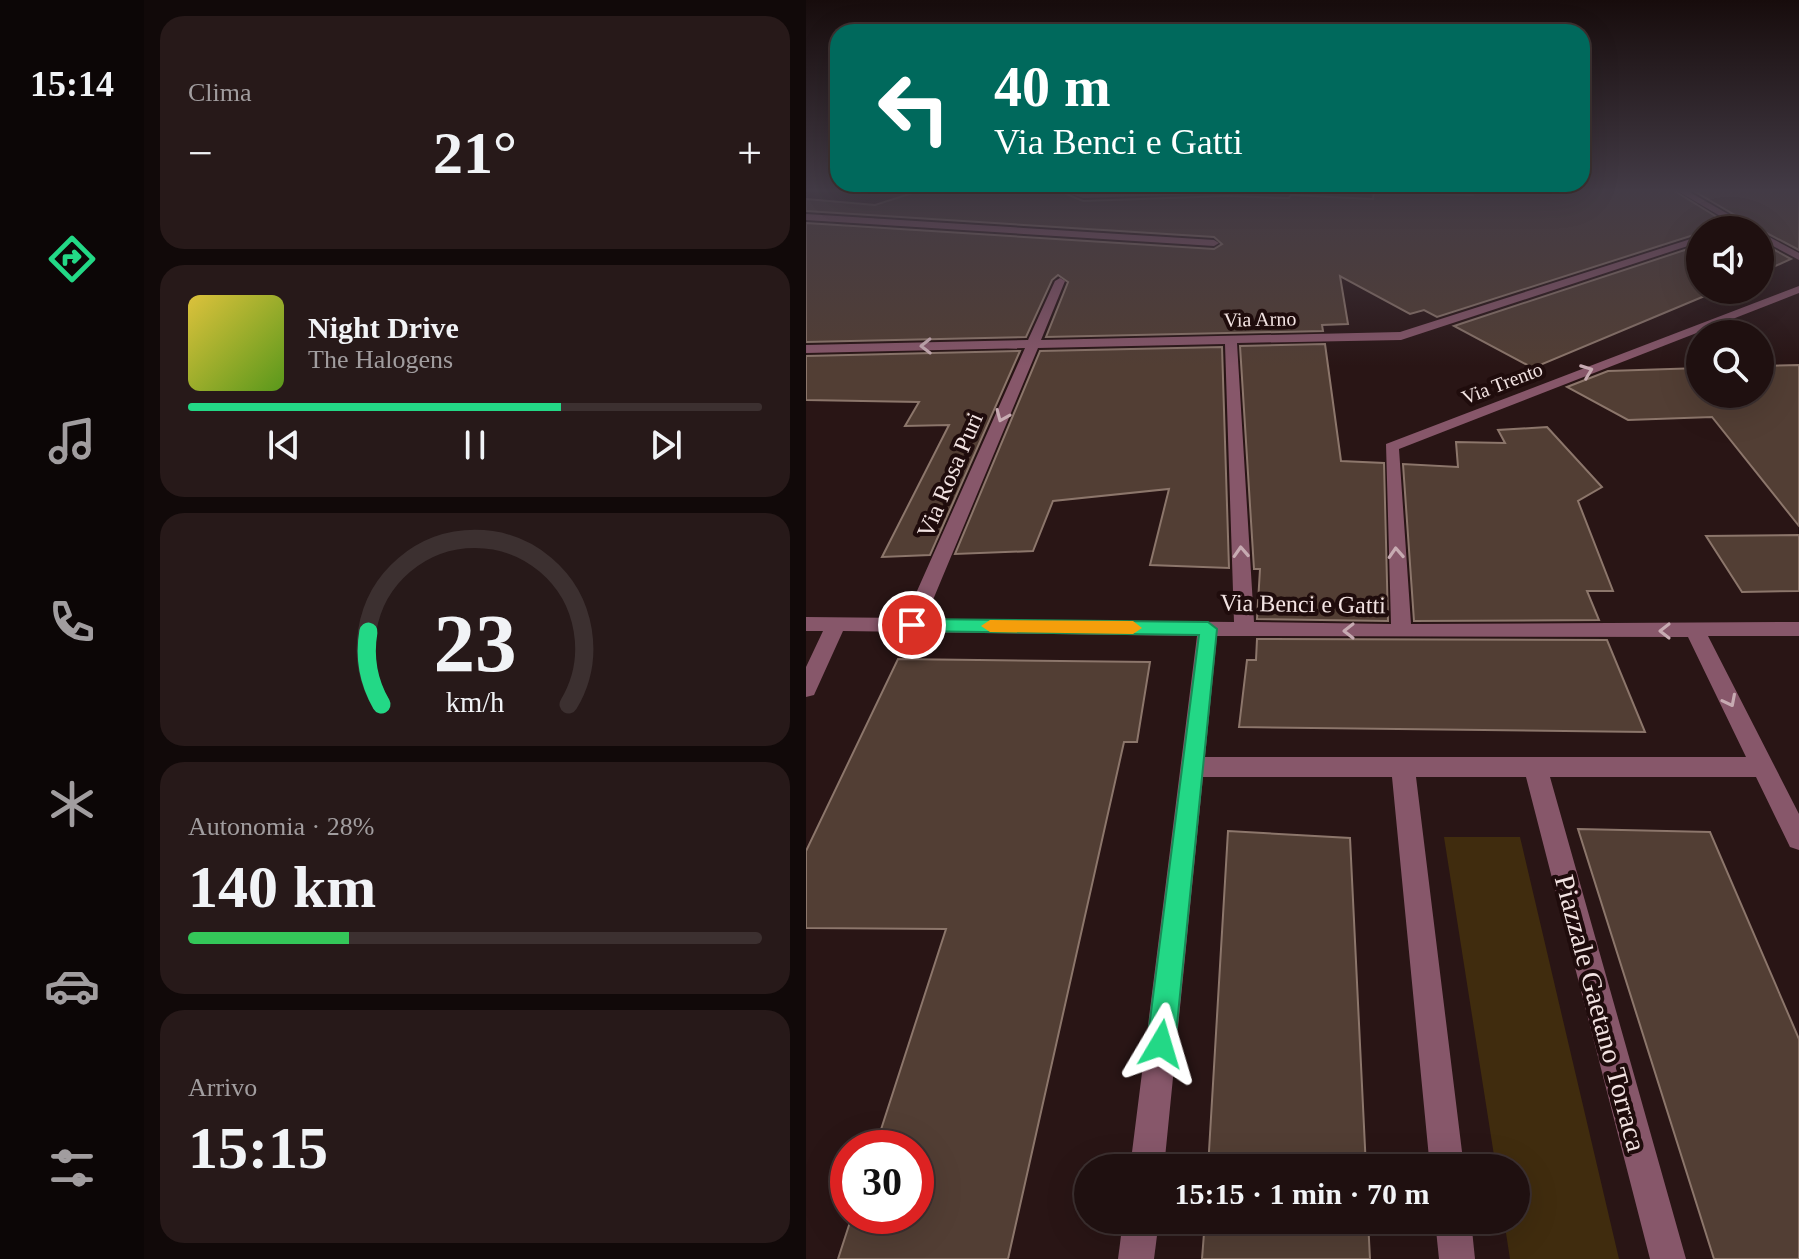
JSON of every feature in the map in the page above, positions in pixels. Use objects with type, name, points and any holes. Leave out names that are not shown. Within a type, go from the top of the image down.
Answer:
[{"type":"street","name":"Via Arno","points":[[806,349],[1401,336],[1670,249]]},
{"type":"street","name":"Via Rosa Puri","points":[[912,625],[1060,281]]},
{"type":"street","name":"Via Trento","points":[[1401,631],[1391,447],[1799,289]]},
{"type":"street","points":[[1231,340],[1244,630]]},
{"type":"street","name":"Via Benci e Gatti","points":[[806,624],[1401,631],[1799,629]]},
{"type":"street","points":[[806,689],[836,625]]},
{"type":"street","points":[[1149,1154],[1208,629]]},
{"type":"street","points":[[1695,631],[1799,839]]},
{"type":"street","points":[[1403,766],[1445,1154]]},
{"type":"street","points":[[1193,767],[1763,767]]},
{"type":"street","name":"Piazzale Gaetano Torraca","points":[[1535,767],[1668,1259]]},
{"type":"street","points":[[1136,1259],[1139,1234]]},
{"type":"street","points":[[1454,1234],[1457,1259]]},
{"type":"shaded area","points":[[1444,837],[1520,837],[1619,1259],[1510,1259],[1506,1234],[1530,1234],[1530,1154],[1494,1154]]},
{"type":"building","points":[[806,249],[1651,249],[1437,317],[1424,310],[1410,314],[1340,276],[1348,324],[1322,325],[1323,331],[1046,337],[1068,282],[1058,275],[1052,280],[1026,337],[806,342]]},
{"type":"building","points":[[1686,250],[1686,304],[1533,368],[1454,326]]},
{"type":"building","points":[[1774,250],[1791,259],[1774,267]]},
{"type":"building","points":[[1325,344],[1341,461],[1384,463],[1388,621],[1257,619],[1260,569],[1254,569],[1240,346]]},
{"type":"building","points":[[1222,347],[1229,568],[1150,565],[1169,489],[1053,501],[1033,551],[955,554],[1040,351]]},
{"type":"building","points":[[1020,351],[930,555],[882,557],[949,425],[905,426],[919,402],[806,400],[806,356]]},
{"type":"building","points":[[1799,365],[1799,526],[1712,417],[1628,420],[1567,387],[1608,371],[1686,368],[1686,408],[1774,408],[1774,366]]},
{"type":"building","points":[[1547,427],[1602,487],[1578,501],[1613,591],[1587,591],[1599,620],[1414,621],[1403,464],[1458,467],[1456,442],[1505,443],[1498,430]]},
{"type":"building","points":[[1799,535],[1799,591],[1742,592],[1706,536]]},
{"type":"building","points":[[1257,639],[1607,640],[1645,732],[1239,727],[1247,660],[1256,660]]},
{"type":"building","points":[[898,659],[1150,662],[1137,742],[1124,742],[1008,1259],[838,1259],[846,1234],[934,1234],[934,1130],[881,1130],[946,929],[806,928],[806,851]]},
{"type":"building","points":[[1578,829],[1710,832],[1799,1039],[1799,1259],[1714,1259]]},
{"type":"building","points":[[1228,831],[1350,838],[1365,1154],[1209,1154]]},
{"type":"building","points":[[1204,1234],[1369,1234],[1370,1259],[1202,1259]]},
{"type":"slow traffic","points":[[990,626],[1133,628]]},
{"type":"route","points":[[912,625],[1208,629],[1161,1044]]}]
